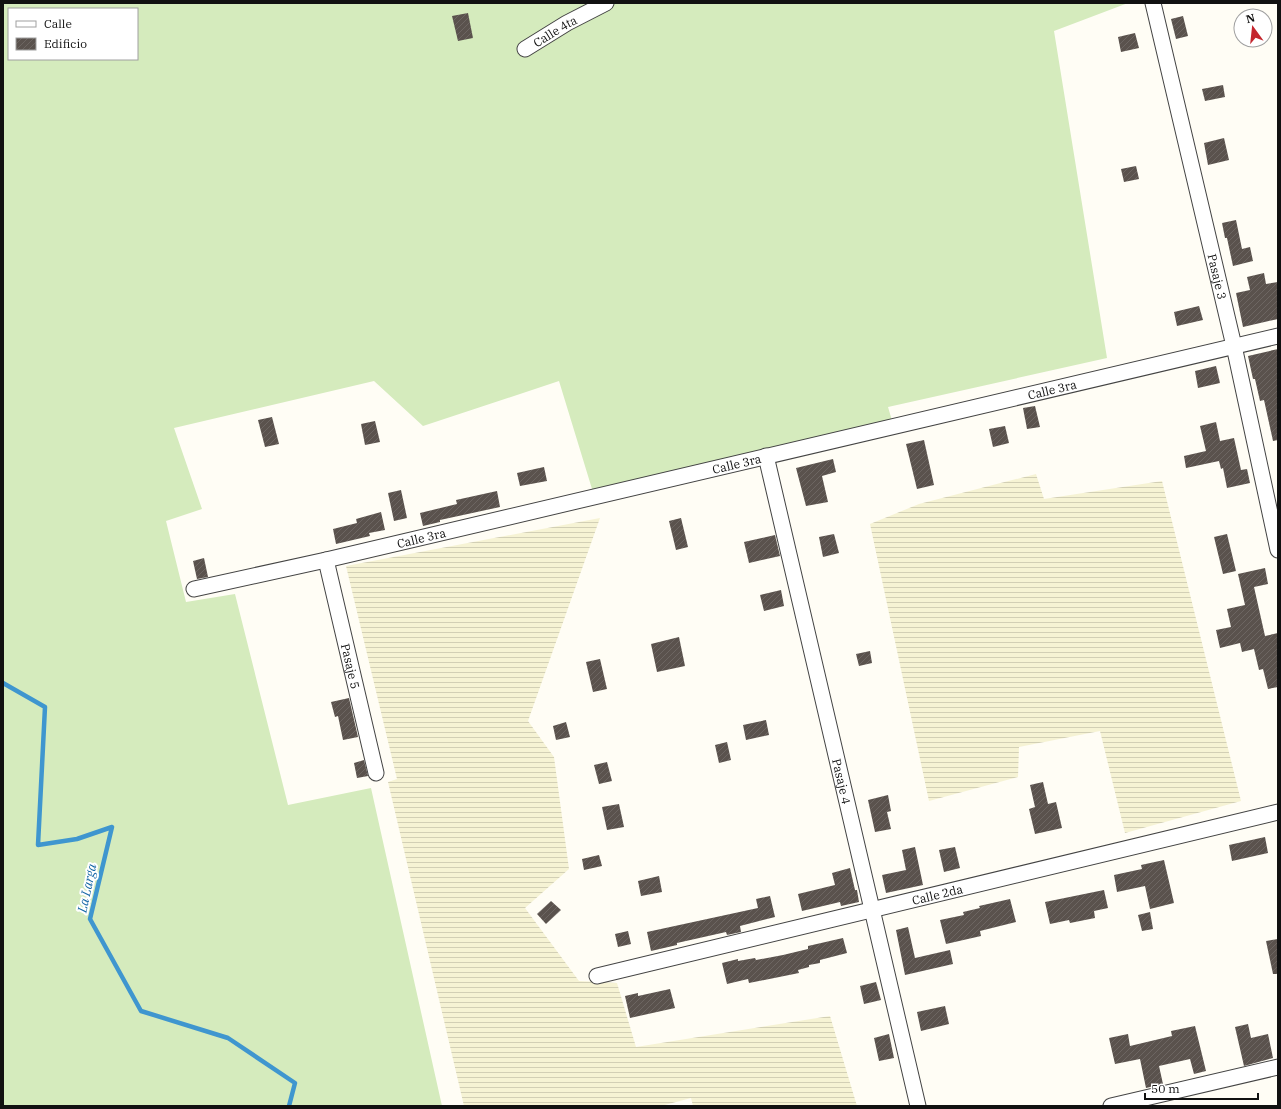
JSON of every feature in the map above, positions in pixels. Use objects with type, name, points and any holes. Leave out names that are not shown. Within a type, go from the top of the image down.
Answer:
[{"type":"street","name":"Calle 4ta","points":[[525,49],[567,23],[606,3]]},
{"type":"street","name":"Pasaje 3","points":[[1154,3],[1234,346],[1278,550]]},
{"type":"street","name":"Calle 3ra","points":[[194,589],[326,560],[1278,336]]},
{"type":"street","name":"Pasaje 4","points":[[766,456],[918,1106]]},
{"type":"street","name":"Pasaje 5","points":[[326,560],[376,773]]},
{"type":"street","name":"Calle 2da","points":[[597,976],[1278,812]]},
{"type":"street","points":[[1112,1106],[1278,1067]]},
{"type":"shaded area","points":[[1036,474],[1044,499],[1162,481],[1241,801],[1125,833],[1100,731],[1019,747],[1018,777],[929,801],[870,524],[919,504]]},
{"type":"shaded area","points":[[600,518],[528,721],[554,757],[569,869],[525,908],[579,981],[617,983],[636,1047],[830,1016],[857,1106],[693,1106],[691,1098],[661,1106],[464,1106],[388,782],[397,779],[346,566]]},
{"type":"green space","points":[[3,3],[1128,3],[1054,31],[1107,358],[888,407],[893,424],[596,502],[559,381],[423,426],[374,381],[174,428],[202,509],[166,521],[186,602],[235,594],[288,805],[371,788],[442,1106],[3,1106]]},
{"type":"building","points":[[468,13],[473,38],[458,41],[452,16]]},
{"type":"building","points":[[1183,16],[1188,36],[1176,39],[1171,19]]},
{"type":"building","points":[[1135,33],[1139,48],[1121,52],[1118,37]]},
{"type":"building","points":[[1223,85],[1225,97],[1205,101],[1202,89]]},
{"type":"building","points":[[1224,138],[1229,160],[1208,165],[1204,143]]},
{"type":"building","points":[[1136,166],[1139,179],[1124,182],[1121,169]]},
{"type":"building","points":[[1236,220],[1242,249],[1250,247],[1253,261],[1233,266],[1222,223]]},
{"type":"building","points":[[1264,273],[1266,284],[1278,282],[1278,319],[1243,327],[1236,293],[1250,290],[1247,277]]},
{"type":"building","points":[[1199,306],[1203,320],[1177,326],[1174,312]]},
{"type":"building","points":[[1278,349],[1278,440],[1273,441],[1264,400],[1260,401],[1248,356]]},
{"type":"building","points":[[1216,366],[1220,383],[1198,388],[1195,371]]},
{"type":"building","points":[[1035,406],[1040,427],[1027,429],[1023,408]]},
{"type":"building","points":[[272,417],[279,444],[265,447],[258,420]]},
{"type":"building","points":[[375,421],[380,442],[365,445],[361,424]]},
{"type":"building","points":[[1216,422],[1220,441],[1234,438],[1241,470],[1247,469],[1250,483],[1227,488],[1223,468],[1221,469],[1219,461],[1186,468],[1184,456],[1206,451],[1200,426]]},
{"type":"building","points":[[1005,426],[1009,443],[993,447],[989,429]]},
{"type":"building","points":[[924,440],[934,485],[917,489],[906,444]]},
{"type":"building","points":[[833,459],[836,472],[822,476],[828,502],[806,506],[796,468]]},
{"type":"building","points":[[544,467],[547,481],[520,486],[517,473]]},
{"type":"building","points":[[401,490],[407,518],[394,521],[388,493]]},
{"type":"building","points":[[497,491],[500,507],[440,520],[440,522],[423,526],[420,513],[457,504],[456,500]]},
{"type":"building","points":[[381,512],[385,530],[369,533],[370,536],[336,544],[333,529],[357,523],[356,519]]},
{"type":"building","points":[[681,518],[688,547],[676,550],[669,521]]},
{"type":"building","points":[[834,534],[839,553],[823,557],[819,537]]},
{"type":"building","points":[[1227,534],[1236,571],[1223,574],[1214,537]]},
{"type":"building","points":[[775,535],[780,556],[749,563],[744,542]]},
{"type":"building","points":[[204,558],[208,577],[197,579],[193,561]]},
{"type":"building","points":[[1265,568],[1268,584],[1254,587],[1265,636],[1278,633],[1278,687],[1268,689],[1263,669],[1259,670],[1254,649],[1242,652],[1240,643],[1220,648],[1216,630],[1231,627],[1227,609],[1245,605],[1238,574]]},
{"type":"building","points":[[781,590],[784,606],[764,611],[760,595]]},
{"type":"building","points":[[679,637],[685,666],[657,672],[651,644]]},
{"type":"building","points":[[870,651],[872,663],[859,666],[856,654]]},
{"type":"building","points":[[600,659],[607,689],[593,692],[586,662]]},
{"type":"building","points":[[349,698],[358,737],[343,740],[338,716],[335,717],[331,702]]},
{"type":"building","points":[[766,720],[769,735],[746,740],[743,725]]},
{"type":"building","points":[[566,722],[570,737],[556,740],[553,726]]},
{"type":"building","points":[[727,742],[731,760],[719,763],[715,745]]},
{"type":"building","points":[[364,760],[368,776],[357,778],[354,763]]},
{"type":"building","points":[[607,762],[612,781],[599,784],[594,765]]},
{"type":"building","points":[[1043,782],[1048,804],[1056,802],[1062,828],[1035,834],[1029,809],[1035,807],[1030,785]]},
{"type":"building","points":[[888,795],[891,811],[887,812],[891,829],[875,832],[868,800]]},
{"type":"building","points":[[619,804],[624,827],[607,830],[602,807]]},
{"type":"building","points":[[1265,837],[1268,853],[1232,861],[1229,845]]},
{"type":"building","points":[[915,847],[923,885],[886,893],[882,875],[906,870],[902,850]]},
{"type":"building","points":[[955,847],[960,868],[944,872],[939,850]]},
{"type":"building","points":[[599,855],[602,866],[584,870],[582,859]]},
{"type":"building","points":[[1164,860],[1174,903],[1150,909],[1145,886],[1117,892],[1114,875],[1142,869],[1141,865]]},
{"type":"building","points":[[850,868],[859,902],[841,906],[840,902],[802,911],[798,894],[835,885],[832,873]]},
{"type":"building","points":[[659,876],[662,892],[641,896],[638,881]]},
{"type":"building","points":[[1104,890],[1108,908],[1094,911],[1095,918],[1070,923],[1069,920],[1050,924],[1045,902]]},
{"type":"building","points":[[770,896],[775,917],[740,926],[741,932],[727,935],[726,932],[677,943],[677,945],[651,951],[647,932],[758,908],[756,899]]},
{"type":"building","points":[[1010,899],[1016,922],[980,931],[981,936],[946,944],[940,920],[964,915],[963,912],[980,908],[979,906]]},
{"type":"building","points":[[551,901],[561,910],[546,924],[537,914]]},
{"type":"building","points":[[1150,912],[1153,929],[1142,931],[1138,915]]},
{"type":"building","points":[[908,927],[915,958],[950,950],[953,964],[905,975],[896,930]]},
{"type":"building","points":[[628,931],[631,944],[618,947],[615,934]]},
{"type":"building","points":[[843,938],[847,953],[820,960],[820,963],[809,965],[809,967],[798,970],[799,973],[749,983],[748,979],[727,984],[722,963],[738,959],[738,961],[755,958],[756,960],[783,955],[808,949],[808,946]]},
{"type":"building","points":[[1278,939],[1278,974],[1273,974],[1266,941]]},
{"type":"building","points":[[876,982],[881,1000],[864,1004],[860,986]]},
{"type":"building","points":[[670,989],[675,1008],[630,1018],[625,996],[638,993],[638,996]]},
{"type":"building","points":[[945,1006],[949,1024],[921,1031],[917,1012]]},
{"type":"building","points":[[1248,1024],[1251,1038],[1268,1034],[1273,1058],[1244,1066],[1235,1027]]},
{"type":"building","points":[[1195,1026],[1206,1071],[1194,1074],[1190,1059],[1159,1066],[1163,1084],[1146,1088],[1140,1059],[1115,1064],[1109,1038],[1128,1034],[1130,1046],[1172,1036],[1171,1031]]},
{"type":"building","points":[[889,1034],[894,1058],[879,1061],[874,1038]]},
{"type":"waterway","name":"La Larga","points":[[3,683],[45,707],[38,845],[77,839],[112,827],[90,919],[141,1011],[228,1038],[295,1083],[289,1106]]}]
